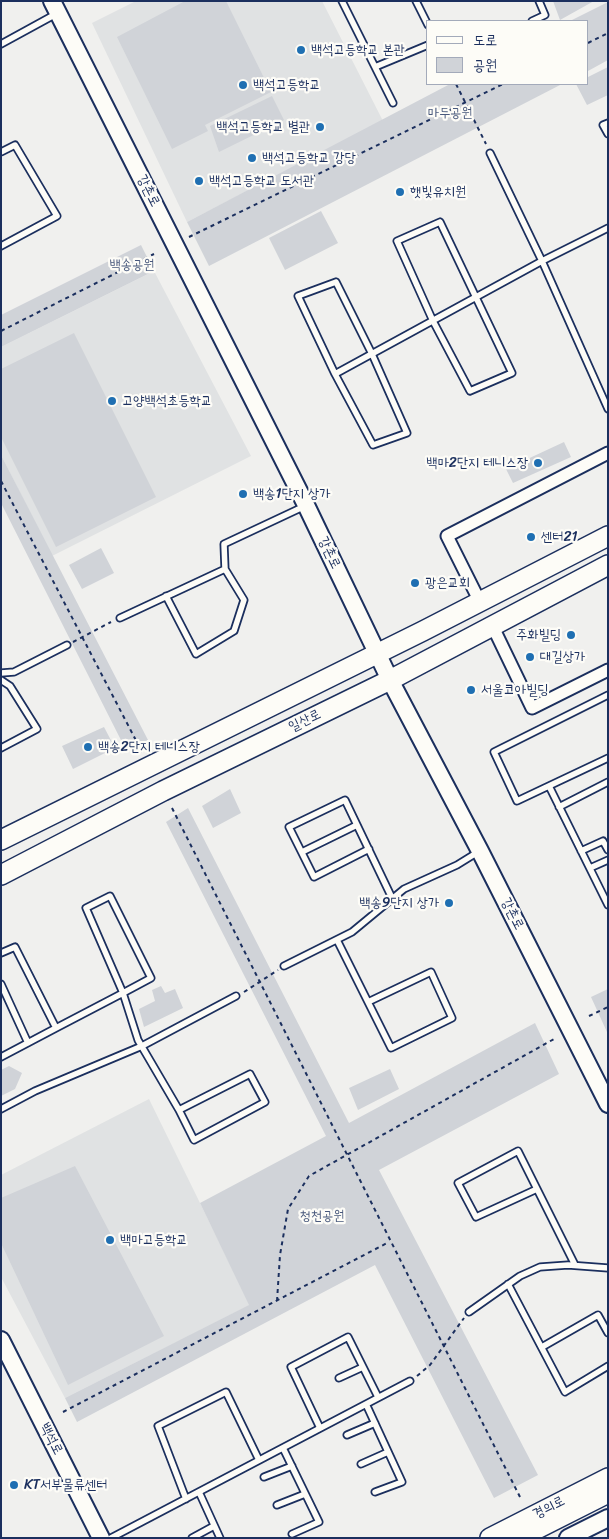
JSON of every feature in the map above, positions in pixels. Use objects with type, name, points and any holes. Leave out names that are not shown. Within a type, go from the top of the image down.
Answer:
[{"type":"main road","name":"강촌로","points":[[55,7],[306,505],[390,680],[480,851],[608,1104]]},
{"type":"main road","name":"일산로","points":[[1,840],[378,654],[608,536]]},
{"type":"main road","name":"일산로","points":[[1,875],[163,792],[390,680],[608,565]]},
{"type":"main road","name":"백석로","points":[[3,1347],[101,1538]]},
{"type":"main road","name":"경의로","points":[[490,1538],[608,1478]]},
{"type":"main road","name":"경의로","points":[[519,1538],[608,1493]]},
{"type":"main road","points":[[568,1538],[608,1518]]},
{"type":"street","points":[[480,602],[447,536],[608,454]]},
{"type":"street","points":[[492,625],[532,708],[608,670]]},
{"type":"lane","points":[[342,1],[393,103]]},
{"type":"lane","points":[[416,1],[426,21]]},
{"type":"lane","points":[[534,20],[545,15],[539,1]]},
{"type":"lane","points":[[1,44],[55,7]]},
{"type":"lane","points":[[375,67],[426,46]]},
{"type":"lane","points":[[608,123],[603,125],[608,134]]},
{"type":"lane","points":[[1,152],[16,145],[56,216],[1,246]]},
{"type":"lane","points":[[490,153],[542,261],[608,409]]},
{"type":"lane","points":[[440,222],[477,297],[512,373],[470,392],[432,321],[397,240],[440,222]]},
{"type":"lane","points":[[335,374],[542,261],[608,228]]},
{"type":"lane","points":[[336,282],[372,354],[407,433],[373,445],[335,374],[298,296],[336,282]]},
{"type":"lane","points":[[166,596],[196,654],[234,631],[244,600],[225,569],[224,544],[306,505]]},
{"type":"lane","points":[[120,618],[225,569]]},
{"type":"lane","points":[[1,673],[14,672],[66,646]]},
{"type":"lane","points":[[1,680],[10,686],[37,729],[1,748]]},
{"type":"lane","points":[[608,695],[494,752],[517,801],[608,758]]},
{"type":"lane","points":[[559,807],[608,782]]},
{"type":"lane","points":[[549,786],[608,905]]},
{"type":"lane","points":[[369,849],[314,877],[289,827],[345,800],[369,849],[392,898]]},
{"type":"lane","points":[[302,852],[357,825]]},
{"type":"lane","points":[[581,851],[603,841],[608,850]]},
{"type":"lane","points":[[284,966],[352,932],[404,889],[457,865],[480,851]]},
{"type":"lane","points":[[590,868],[608,860]]},
{"type":"lane","points":[[1,1057],[123,993],[151,978],[110,896],[86,908],[123,993],[142,1046],[194,1140],[265,1102],[250,1074],[179,1110]]},
{"type":"lane","points":[[337,940],[368,1002],[391,1048],[452,1018],[431,972],[368,1002]]},
{"type":"lane","points":[[1,954],[15,947],[56,1028]]},
{"type":"lane","points":[[1,984],[28,1043]]},
{"type":"lane","points":[[1,1109],[35,1091],[142,1046],[236,996]]},
{"type":"lane","points":[[537,1189],[476,1217],[458,1183],[518,1151],[537,1189],[575,1265]]},
{"type":"lane","points":[[468,1312],[508,1284],[540,1267],[575,1265],[608,1268]]},
{"type":"lane","points":[[508,1284],[565,1392],[608,1366]]},
{"type":"lane","points":[[542,1347],[598,1315],[608,1332]]},
{"type":"lane","points":[[320,1428],[291,1368],[348,1337],[378,1398]]},
{"type":"lane","points":[[338,1378],[363,1367]]},
{"type":"lane","points":[[111,1538],[410,1381]]},
{"type":"lane","points":[[186,1499],[158,1426],[226,1392],[259,1460]]},
{"type":"lane","points":[[366,1404],[402,1482],[375,1492]]},
{"type":"lane","points":[[347,1435],[375,1424]]},
{"type":"lane","points":[[283,1448],[319,1522],[292,1534]]},
{"type":"lane","points":[[361,1464],[388,1452]]},
{"type":"lane","points":[[264,1477],[292,1466]]},
{"type":"lane","points":[[199,1492],[220,1538]]},
{"type":"lane","points":[[277,1505],[305,1494]]},
{"type":"lane","points":[[192,1538],[214,1526]]},
{"type":"path","points":[[589,42],[608,33]]},
{"type":"path","points":[[456,85],[490,153]]},
{"type":"path","points":[[189,237],[502,85]]},
{"type":"path","points":[[1,331],[154,254]]},
{"type":"path","points":[[1,481],[142,752]]},
{"type":"path","points":[[66,646],[120,618]]},
{"type":"path","points":[[172,808],[520,1497]]},
{"type":"path","points":[[236,996],[284,966]]},
{"type":"path","points":[[590,1016],[608,1007]]},
{"type":"path","points":[[277,1301],[280,1256],[288,1209],[309,1176],[554,1039]]},
{"type":"path","points":[[63,1412],[390,1242]]},
{"type":"path","points":[[410,1381],[430,1365],[442,1345],[468,1312]]},
{"type":"shaded area","name":"백석고등학교","points":[[136,1],[322,1],[383,121],[187,222],[92,23]]},
{"type":"shaded area","name":"고양백석초등학교","points":[[154,271],[251,456],[52,556],[1,455],[1,347]]},
{"type":"shaded area","name":"백마고등학교","points":[[149,1099],[250,1305],[65,1398],[1,1277],[1,1175]]},
{"type":"green space","points":[[185,1],[226,1],[271,92],[205,125],[208,131],[172,149],[117,37]]},
{"type":"green space","points":[[553,1],[594,1],[560,20]]},
{"type":"green space","points":[[608,2],[608,60],[589,70],[589,20],[572,20]]},
{"type":"green space","points":[[608,67],[608,95],[587,105],[577,85],[589,85],[589,76]]},
{"type":"green space","name":"마두공원","points":[[448,85],[560,85],[209,266],[187,222]]},
{"type":"green space","points":[[272,96],[284,120],[219,152],[210,126]]},
{"type":"green space","points":[[321,211],[338,243],[285,270],[269,238]]},
{"type":"green space","name":"백송공원","points":[[141,245],[154,271],[1,347],[1,315]]},
{"type":"green space","points":[[74,333],[156,497],[56,547],[1,437],[1,369]]},
{"type":"green space","name":"백마2단지 테니스장","points":[[564,442],[571,457],[513,483],[506,469]]},
{"type":"green space","points":[[1,455],[148,740],[126,750],[1,503]]},
{"type":"green space","points":[[101,548],[114,573],[82,589],[69,565]]},
{"type":"green space","name":"백송2단지 테니스장","points":[[104,727],[115,748],[73,769],[62,746]]},
{"type":"green space","points":[[230,789],[241,813],[213,828],[202,806]]},
{"type":"green space","name":"청천공원","points":[[188,808],[349,1123],[535,1023],[559,1074],[379,1170],[538,1475],[494,1498],[375,1265],[77,1422],[65,1398],[249,1305],[200,1203],[326,1136],[166,822]]},
{"type":"green space","points":[[161,986],[165,993],[175,989],[183,1008],[144,1027],[139,1009],[155,1001],[152,990]]},
{"type":"green space","points":[[608,989],[608,1032],[607,1032],[591,997]]},
{"type":"green space","points":[[9,1066],[22,1073],[15,1089],[1,1096],[1,1070]]},
{"type":"green space","points":[[390,1069],[399,1089],[358,1110],[349,1088]]},
{"type":"green space","points":[[75,1166],[164,1336],[68,1385],[1,1243],[1,1198]]},
{"type":"place","name":"백석고등학교 본관","points":[[301,50]]},
{"type":"place","name":"백석고등학교","points":[[243,85]]},
{"type":"place","name":"백석고등학교 별관","points":[[320,127]]},
{"type":"place","name":"백석고등학교 강당","points":[[252,158]]},
{"type":"place","name":"백석고등학교 도서관","points":[[199,181]]},
{"type":"place","name":"햇빛유치원","points":[[400,192]]},
{"type":"place","name":"고양백석초등학교","points":[[112,401]]},
{"type":"place","name":"백마2단지 테니스장","points":[[538,463]]},
{"type":"place","name":"백송1단지 상가","points":[[243,494]]},
{"type":"place","name":"센터21","points":[[531,537]]},
{"type":"place","name":"광은교회","points":[[415,583]]},
{"type":"place","name":"주화빌딩","points":[[571,635]]},
{"type":"place","name":"대길상가","points":[[530,657]]},
{"type":"place","name":"서울코아빌딩","points":[[471,690]]},
{"type":"place","name":"백송2단지 테니스장","points":[[88,747]]},
{"type":"place","name":"백송9단지 상가","points":[[449,903]]},
{"type":"place","name":"백마고등학교","points":[[110,1240]]},
{"type":"place","name":"KT서부물류센터","points":[[14,1485]]}]
